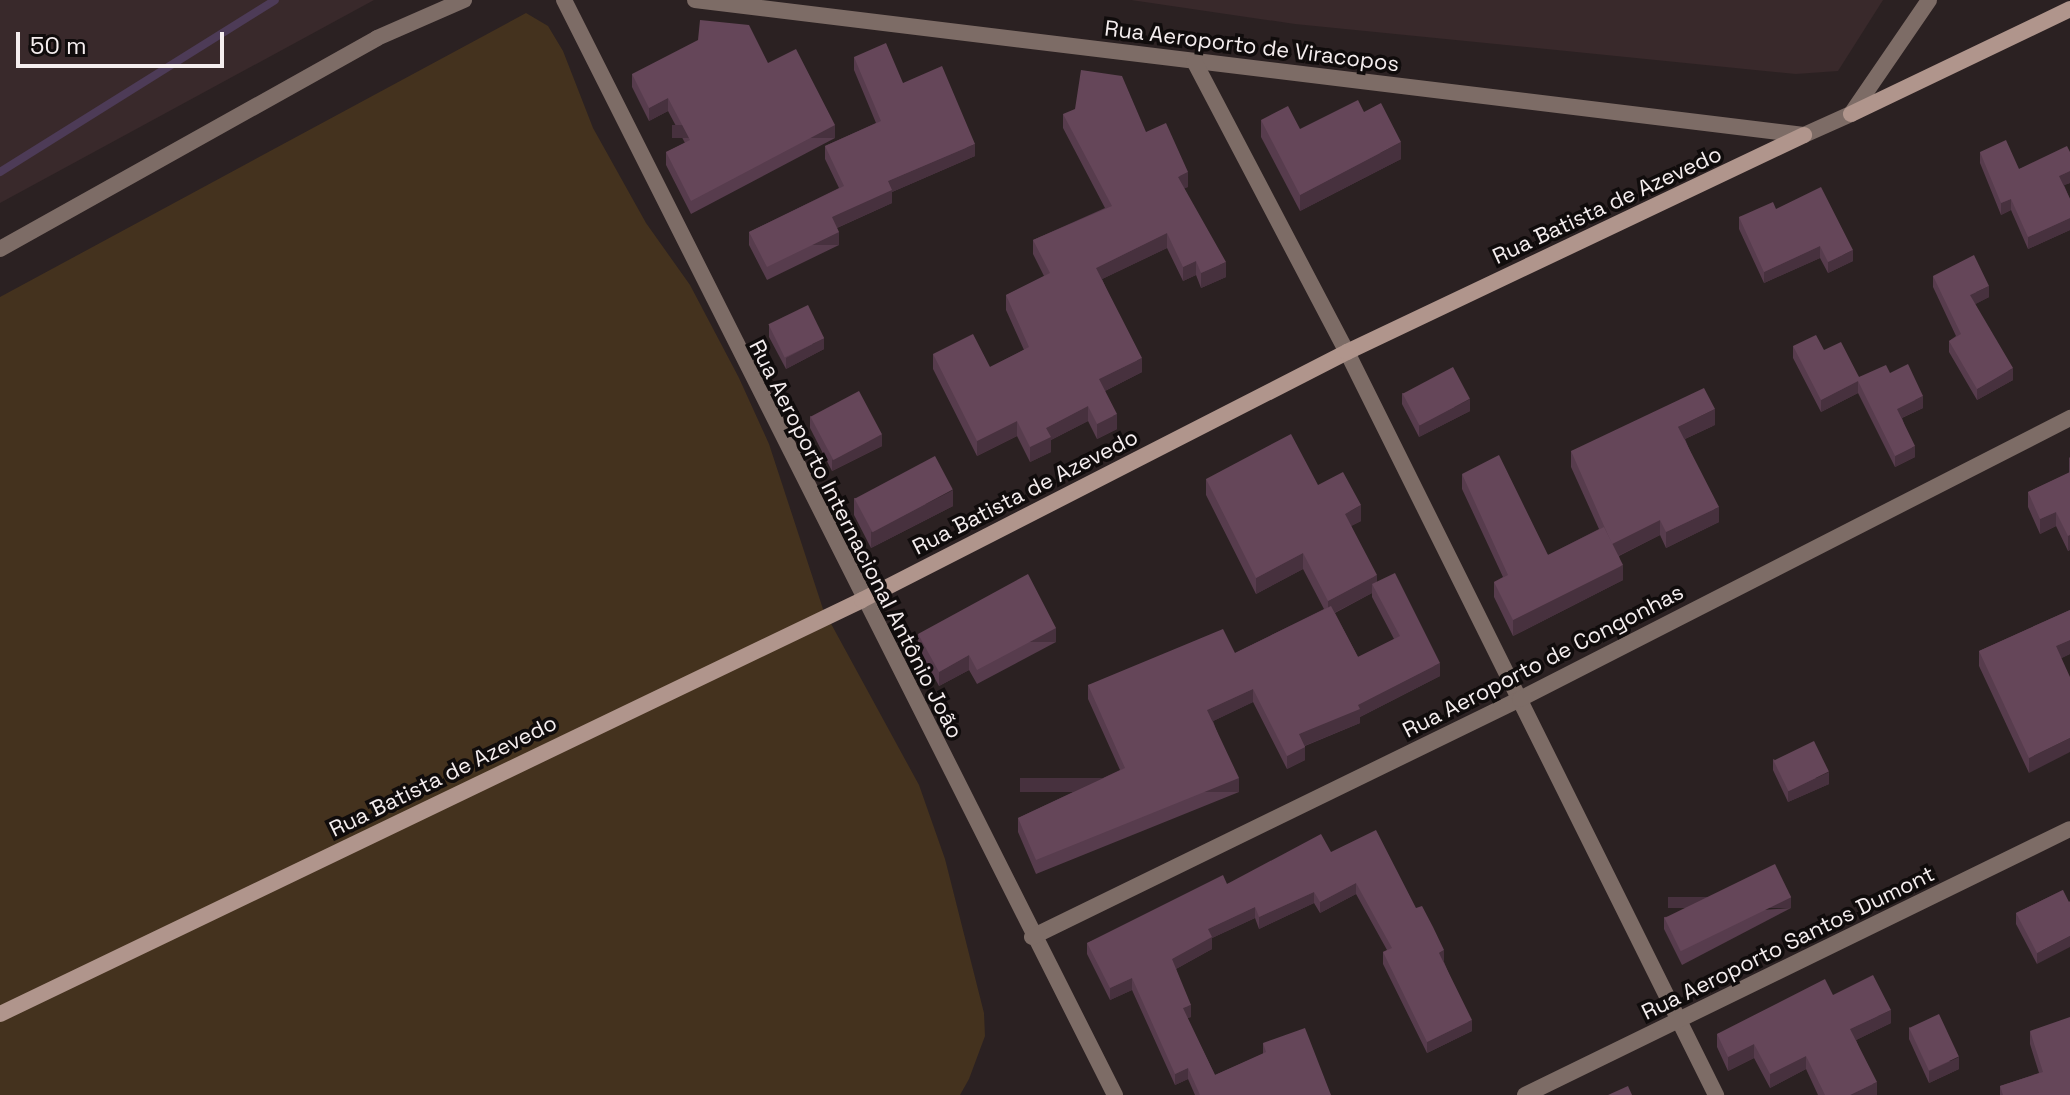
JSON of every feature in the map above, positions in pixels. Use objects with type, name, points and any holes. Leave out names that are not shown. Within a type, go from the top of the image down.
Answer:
[{"type":"street","points":[[0,249],[377,38],[464,0]]},
{"type":"street","name":"Rua Aeroporto Internacional Antônio João","points":[[564,0],[862,600],[1115,1095]]},
{"type":"street","name":"Rua Aeroporto de Viracopos","points":[[695,0],[1804,135]]},
{"type":"street","points":[[1851,114],[1929,0]]},
{"type":"street","name":"Rua Batista de Azevedo","points":[[0,1014],[862,600],[1347,352],[2070,9]]},
{"type":"street","points":[[1194,61],[1347,352],[1716,1095]]},
{"type":"street","name":"Rua Aeroporto de Congonhas","points":[[1032,937],[1520,699],[2070,418]]},
{"type":"street","name":"Rua Aeroporto Santos Dumont","points":[[1525,1095],[2070,829]]},
{"type":"shaded area","points":[[0,0],[374,0],[0,203]]},
{"type":"shaded area","points":[[1131,0],[1883,0],[1838,71],[1796,74],[1295,24]]},
{"type":"shaded area","points":[[526,13],[548,26],[563,51],[593,128],[646,223],[690,285],[739,378],[769,444],[823,609],[919,785],[945,859],[984,1013],[985,1036],[969,1079],[960,1095],[0,1095],[0,297]]},
{"type":"building","points":[[700,20],[749,25],[768,63],[796,49],[835,125],[691,201],[666,152],[690,140],[668,98],[649,108],[632,74],[698,40]]},
{"type":"building","points":[[886,43],[903,83],[942,66],[975,144],[888,181],[892,190],[832,217],[839,232],[767,267],[749,232],[844,186],[825,146],[881,121],[854,57]]},
{"type":"building","points":[[1081,70],[1122,76],[1146,132],[1166,123],[1188,172],[1178,177],[1226,262],[1201,273],[1196,261],[1183,267],[1167,233],[1096,268],[1142,358],[1099,379],[1117,414],[1097,424],[1088,406],[1046,428],[1051,437],[1030,447],[1017,421],[977,441],[933,354],[973,334],[990,367],[1029,347],[1006,295],[1050,273],[1033,240],[1112,206],[1063,114],[1075,109]]},
{"type":"building","points":[[1358,100],[1364,112],[1381,103],[1401,142],[1300,195],[1261,120],[1288,106],[1300,129]]},
{"type":"building","points":[[2006,140],[2019,169],[2067,146],[2070,171],[2059,176],[2070,199],[2070,218],[2028,237],[2011,199],[2001,203],[1980,152]]},
{"type":"building","points":[[1821,187],[1853,250],[1828,262],[1820,246],[1764,272],[1739,217],[1773,202],[1776,209]]},
{"type":"building","points":[[1974,255],[1989,286],[1970,295],[2013,368],[1977,389],[1949,341],[1961,334],[1933,276]]},
{"type":"building","points":[[808,305],[824,338],[785,358],[768,324]]},
{"type":"building","points":[[1816,335],[1824,350],[1841,342],[1859,377],[1886,365],[1890,373],[1908,364],[1923,396],[1897,409],[1915,446],[1895,456],[1858,381],[1821,400],[1793,346]]},
{"type":"building","points":[[1453,367],[1470,399],[1420,426],[1403,394]]},
{"type":"building","points":[[1704,388],[1715,409],[1678,427],[1719,507],[1666,532],[1660,520],[1612,544],[1571,451]]},
{"type":"building","points":[[859,391],[882,434],[833,460],[810,417]]},
{"type":"building","points":[[1291,434],[1318,485],[1343,472],[1361,505],[1345,514],[1377,575],[1328,601],[1303,553],[1256,578],[1206,479]]},
{"type":"building","points":[[1499,455],[1548,555],[1604,527],[1623,565],[1513,620],[1494,582],[1508,575],[1462,474]]},
{"type":"building","points":[[935,456],[953,490],[872,532],[855,499]]},
{"type":"building","points":[[2070,472],[2068,536],[2056,512],[2040,519],[2028,492]]},
{"type":"building","points":[[1395,573],[1440,663],[1358,705],[1360,709],[1299,734],[1305,747],[1287,756],[1253,689],[1207,710],[1239,778],[1036,860],[1018,818],[1125,768],[1088,685],[1223,629],[1235,653],[1331,606],[1358,657],[1400,636],[1372,584]]},
{"type":"building","points":[[1028,574],[1056,628],[977,670],[969,655],[939,672],[918,634]]},
{"type":"building","points":[[2070,610],[2070,640],[2056,646],[2070,677],[2070,738],[2029,758],[1979,651]]},
{"type":"building","points":[[1814,741],[1829,772],[1788,791],[1774,761]]},
{"type":"building","points":[[1376,830],[1416,908],[1422,906],[1433,927],[1444,950],[1439,953],[1472,1020],[1427,1042],[1383,952],[1392,948],[1356,883],[1320,902],[1314,892],[1259,917],[1255,907],[1208,929],[1212,937],[1172,959],[1191,1005],[1183,1008],[1215,1075],[1266,1052],[1263,1043],[1305,1028],[1331,1095],[1200,1095],[1188,1068],[1175,1074],[1132,978],[1110,988],[1087,943],[1223,875],[1227,884],[1321,834],[1331,852]]},
{"type":"building","points":[[1775,864],[1791,897],[1681,951],[1664,918]]},
{"type":"building","points":[[2063,890],[2070,901],[2070,936],[2037,953],[2016,913]]},
{"type":"building","points":[[1873,975],[1891,1010],[1850,1029],[1877,1082],[1850,1095],[1825,1095],[1806,1056],[1770,1074],[1754,1044],[1728,1057],[1717,1034],[1825,979],[1833,995]]},
{"type":"building","points":[[1939,1014],[1959,1057],[1929,1071],[1909,1028]]},
{"type":"building","points":[[2070,1017],[2070,1095],[2003,1095],[2000,1086],[2043,1072],[2030,1031]]},
{"type":"building","points":[[1628,1086],[1632,1095],[1608,1095]]},
{"type":"waterway","points":[[0,172],[275,0]]}]
